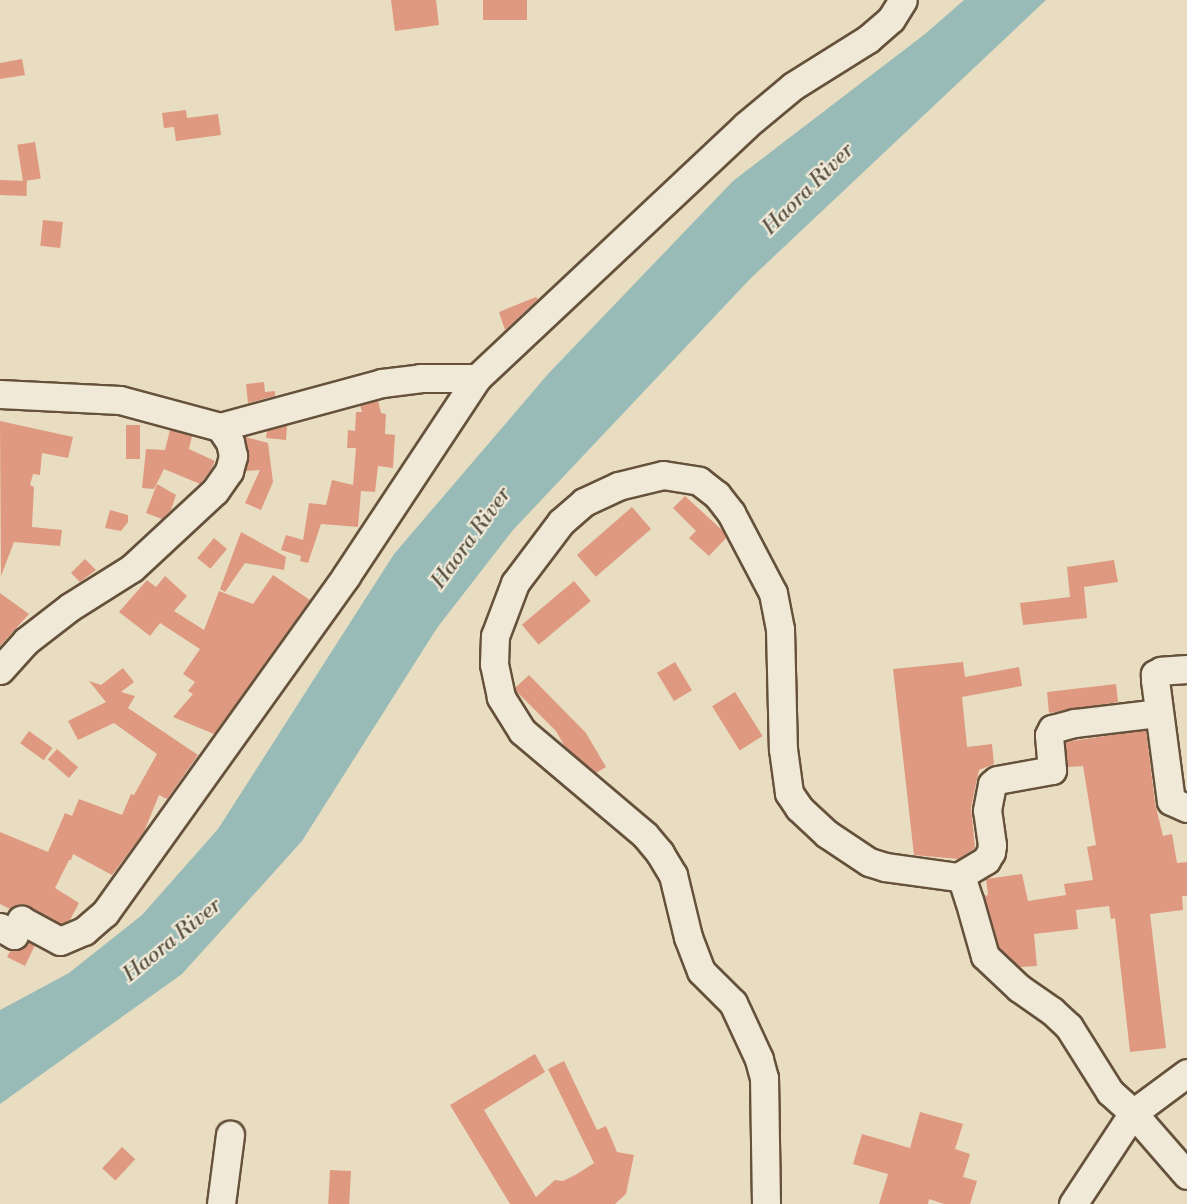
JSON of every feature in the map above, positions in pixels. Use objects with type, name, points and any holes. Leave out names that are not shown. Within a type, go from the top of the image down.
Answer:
[{"type":"street","points":[[0,927],[14,935],[21,920],[60,941],[84,931],[105,912],[346,576],[477,378],[745,126],[793,86],[868,39],[891,19],[903,0]]},
{"type":"street","points":[[0,394],[120,400],[220,427],[382,383],[420,378],[477,378]]},
{"type":"street","points":[[0,670],[26,641],[61,614],[132,568],[215,491],[229,471],[233,456],[230,442],[220,427]]},
{"type":"street","points":[[766,1204],[764,1078],[759,1059],[745,1024],[733,1004],[701,971],[688,937],[673,876],[660,853],[645,835],[522,731],[501,697],[494,664],[495,636],[515,583],[561,522],[584,502],[618,486],[663,475],[699,481],[717,495],[731,513],[773,593],[780,629],[783,749],[789,793],[799,808],[827,834],[868,862],[885,867],[958,877],[963,882],[985,956],[1019,988],[1052,1011],[1069,1027],[1110,1092],[1133,1113],[1187,1175]]},
{"type":"street","points":[[1187,669],[1161,670],[1155,674],[1158,713],[1171,801],[1187,808]]},
{"type":"street","points":[[958,877],[986,860],[991,852],[987,810],[988,791],[992,784],[997,780],[1052,770],[1049,735],[1052,729],[1075,723],[1158,713]]},
{"type":"street","points":[[1073,1204],[1133,1113],[1187,1073]]},
{"type":"street","points":[[221,1204],[230,1135]]},
{"type":"water","name":"Haora River","points":[[964,0],[1046,0],[751,278],[513,530],[437,628],[302,841],[182,974],[0,1104],[0,1010],[69,973],[142,915],[218,829],[394,554],[548,374],[733,181],[925,34]]},
{"type":"building","points":[[391,0],[436,0],[439,25],[395,31]]},
{"type":"building","points":[[483,0],[527,0],[527,20],[483,20]]},
{"type":"building","points":[[22,59],[25,75],[0,79],[0,63]]},
{"type":"building","points":[[186,110],[187,118],[218,114],[221,135],[176,141],[174,127],[164,128],[162,113]]},
{"type":"building","points":[[35,142],[41,179],[23,181],[17,145]]},
{"type":"building","points":[[0,180],[27,181],[26,196],[0,195]]},
{"type":"building","points":[[43,220],[63,222],[60,248],[40,246]]},
{"type":"building","points":[[536,297],[538,299],[505,330],[499,312]]},
{"type":"building","points":[[264,382],[265,392],[275,391],[275,396],[248,403],[246,384]]},
{"type":"building","points":[[378,400],[381,413],[386,414],[385,434],[395,435],[393,468],[378,466],[375,492],[361,491],[358,527],[321,524],[308,563],[300,561],[301,556],[281,550],[286,535],[303,540],[309,503],[326,505],[332,480],[353,485],[356,448],[347,448],[348,430],[355,431],[356,412],[362,412],[360,405]]},
{"type":"building","points":[[0,421],[73,437],[68,458],[42,453],[40,475],[33,474],[30,485],[34,487],[32,527],[62,530],[60,546],[14,542],[1,576]]},
{"type":"building","points":[[126,425],[140,425],[140,459],[126,459]]},
{"type":"building","points":[[287,425],[286,440],[266,438],[267,430]]},
{"type":"building","points":[[170,430],[192,436],[189,449],[215,461],[200,484],[164,469],[154,489],[142,488],[146,449],[165,450]]},
{"type":"building","points":[[245,437],[268,443],[273,482],[261,510],[245,503],[260,470],[246,471],[248,453]]},
{"type":"building","points":[[157,484],[176,495],[171,510],[162,519],[146,513]]},
{"type":"building","points":[[685,496],[723,531],[726,538],[709,556],[689,538],[696,531],[673,508]]},
{"type":"building","points":[[632,507],[651,529],[596,577],[577,555]]},
{"type":"building","points":[[110,510],[128,515],[128,522],[121,531],[105,528]]},
{"type":"building","points":[[241,532],[286,557],[284,570],[245,563],[225,592],[220,589]]},
{"type":"building","points":[[214,538],[227,549],[210,569],[197,558]]},
{"type":"building","points":[[85,559],[96,570],[80,582],[71,573]]},
{"type":"building","points":[[1114,560],[1118,582],[1084,587],[1087,618],[1023,625],[1020,603],[1070,597],[1067,567]]},
{"type":"building","points":[[273,575],[310,600],[214,734],[173,717],[193,694],[188,691],[195,682],[183,674],[200,649],[160,623],[150,636],[119,612],[147,580],[156,587],[165,576],[187,596],[174,611],[204,630],[219,591],[253,604]]},
{"type":"building","points":[[574,581],[591,601],[539,645],[522,625]]},
{"type":"building","points":[[0,593],[29,614],[0,646]]},
{"type":"building","points":[[675,662],[692,690],[674,701],[657,673]]},
{"type":"building","points":[[963,662],[965,677],[1019,667],[1022,686],[962,697],[967,747],[992,744],[994,764],[979,770],[971,807],[975,848],[958,859],[914,855],[893,669]]},
{"type":"building","points":[[123,668],[134,682],[121,692],[135,696],[128,708],[198,755],[167,799],[159,795],[144,832],[112,875],[73,854],[55,888],[79,903],[70,920],[61,924],[21,904],[10,909],[0,904],[0,832],[48,852],[65,813],[72,816],[79,799],[122,815],[131,794],[134,795],[157,754],[114,723],[78,740],[68,721],[106,702],[89,681],[101,685]]},
{"type":"building","points":[[529,675],[586,733],[606,767],[596,773],[565,747],[556,731],[516,691],[515,688]]},
{"type":"building","points":[[1116,684],[1118,702],[1049,713],[1047,692]]},
{"type":"building","points":[[735,692],[763,736],[740,750],[712,706]]},
{"type":"building","points":[[1146,730],[1155,803],[1163,836],[1172,834],[1177,863],[1187,862],[1187,896],[1182,896],[1183,910],[1150,914],[1166,1048],[1130,1052],[1115,918],[1111,919],[1109,906],[1076,910],[1078,929],[1034,934],[1037,966],[1020,967],[999,948],[984,896],[988,895],[986,879],[1022,874],[1028,901],[1066,895],[1064,884],[1093,880],[1087,847],[1096,845],[1083,766],[1068,767],[1065,742]]},
{"type":"building","points":[[29,731],[52,748],[44,760],[20,743]]},
{"type":"building","points":[[57,749],[78,767],[69,778],[48,760]]},
{"type":"building","points":[[28,942],[35,945],[25,966],[7,957],[11,950],[22,948]]},
{"type":"building","points":[[535,1054],[545,1072],[484,1110],[536,1197],[555,1180],[563,1181],[577,1174],[594,1163],[548,1069],[564,1061],[597,1130],[606,1126],[617,1152],[634,1155],[626,1194],[615,1204],[510,1204],[450,1105]]},
{"type":"building","points":[[920,1112],[963,1124],[955,1149],[970,1154],[963,1177],[977,1181],[970,1204],[944,1204],[929,1199],[928,1204],[879,1204],[888,1174],[853,1164],[862,1134],[910,1148]]},
{"type":"building","points":[[122,1147],[135,1159],[115,1180],[102,1168]]},
{"type":"building","points":[[330,1170],[351,1171],[349,1204],[328,1204]]}]
